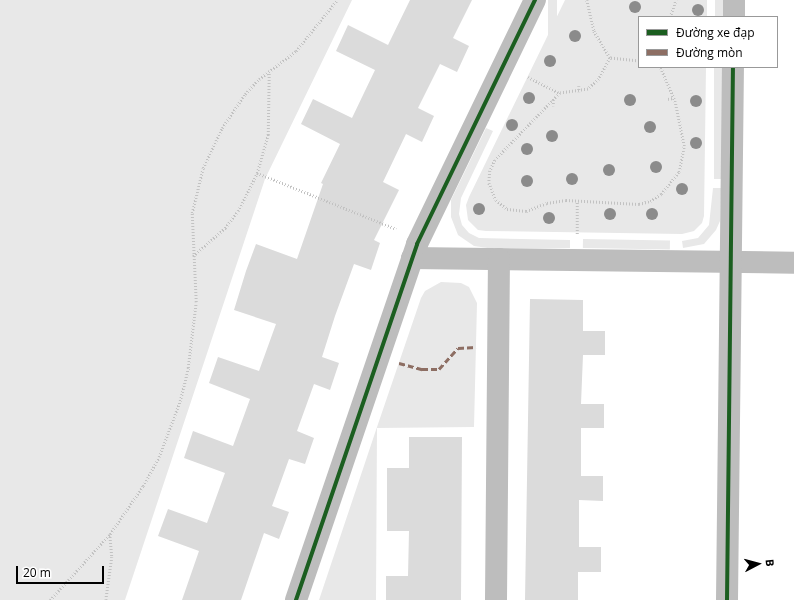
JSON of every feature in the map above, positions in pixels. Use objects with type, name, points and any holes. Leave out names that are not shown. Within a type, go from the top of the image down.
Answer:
[{"type":"street","points":[[296,600],[416,248],[535,0]]},
{"type":"street","points":[[734,0],[734,16]]},
{"type":"street","points":[[727,600],[733,68]]},
{"type":"street","points":[[416,248],[499,259],[794,263]]},
{"type":"street","points":[[496,600],[499,259]]},
{"type":"path","points":[[50,600],[110,534],[144,486],[159,457],[180,401],[188,368],[196,302],[192,214],[203,168],[235,109],[259,79],[296,51],[337,0]]},
{"type":"path","points":[[587,0],[594,31],[610,58]]},
{"type":"path","points":[[670,16],[676,0]]},
{"type":"path","points":[[610,58],[638,61]]},
{"type":"path","points":[[524,75],[560,93],[579,92],[588,89],[600,79],[610,58]]},
{"type":"path","points":[[560,93],[495,160],[490,171],[492,194],[502,206],[516,211],[526,211],[557,201],[639,204],[650,201],[670,185],[679,172],[684,146],[673,98],[660,68]]},
{"type":"path","points":[[193,257],[225,228],[238,211],[257,174],[268,135],[269,72]]},
{"type":"path","points":[[579,86],[579,92]]},
{"type":"path","points":[[668,99],[673,98]]},
{"type":"path","points":[[552,100],[554,106]]},
{"type":"path","points":[[257,174],[416,248]]},
{"type":"path","points":[[577,201],[577,236]]},
{"type":"path","points":[[106,600],[112,557],[110,534]]},
{"type":"shaded area","points":[[0,0],[352,0],[265,179],[125,600],[0,600]]},
{"type":"shaded area","points":[[548,0],[557,0],[557,131],[548,131]]},
{"type":"shaded area","points":[[565,0],[707,0],[707,16],[638,16],[638,68],[706,68],[704,216],[702,223],[694,231],[682,234],[478,230],[468,220],[466,205]]},
{"type":"shaded area","points":[[715,0],[723,0],[723,16],[715,16]]},
{"type":"shaded area","points":[[714,68],[722,68],[722,179],[714,179]]},
{"type":"shaded area","points":[[486,128],[493,131],[461,198],[459,214],[462,225],[469,233],[479,238],[570,240],[570,248],[488,248],[474,246],[458,235],[451,217],[451,200]]},
{"type":"shaded area","points":[[713,188],[721,188],[720,221],[716,230],[704,244],[683,248],[682,241],[698,238],[709,225]]},
{"type":"shaded area","points":[[583,239],[670,241],[670,250],[583,248]]},
{"type":"shaded area","points":[[441,282],[461,283],[469,287],[477,303],[474,427],[377,428],[376,600],[319,600],[377,427],[421,298],[425,291]]},
{"type":"building","points":[[410,0],[472,0],[453,38],[469,46],[457,72],[440,64],[418,108],[434,116],[422,142],[406,134],[383,182],[399,190],[374,240],[380,243],[371,270],[354,264],[335,316],[322,357],[339,363],[330,390],[314,384],[297,431],[314,438],[305,464],[289,459],[272,506],[289,512],[279,539],[264,533],[241,600],[182,600],[199,551],[158,536],[168,509],[207,523],[225,473],[184,458],[193,431],[233,446],[250,399],[209,383],[218,357],[259,371],[276,324],[234,310],[246,271],[256,244],[297,259],[323,184],[321,183],[340,144],[301,124],[313,99],[352,118],[375,70],[336,51],[348,25],[388,45]]},
{"type":"building","points":[[530,299],[583,300],[583,331],[605,331],[605,355],[583,355],[581,404],[604,404],[604,428],[581,428],[581,476],[603,476],[603,501],[579,500],[579,547],[601,547],[601,572],[578,572],[578,600],[525,600]]},
{"type":"building","points":[[409,437],[462,437],[461,600],[386,600],[386,576],[408,576],[409,531],[387,531],[387,468],[409,468]]},
{"type":"marked path","points":[[399,363],[422,369],[439,369],[458,348],[476,347]]},
{"type":"cycle path","points":[[296,600],[417,244],[535,0]]},
{"type":"cycle path","points":[[727,600],[733,68]]}]
